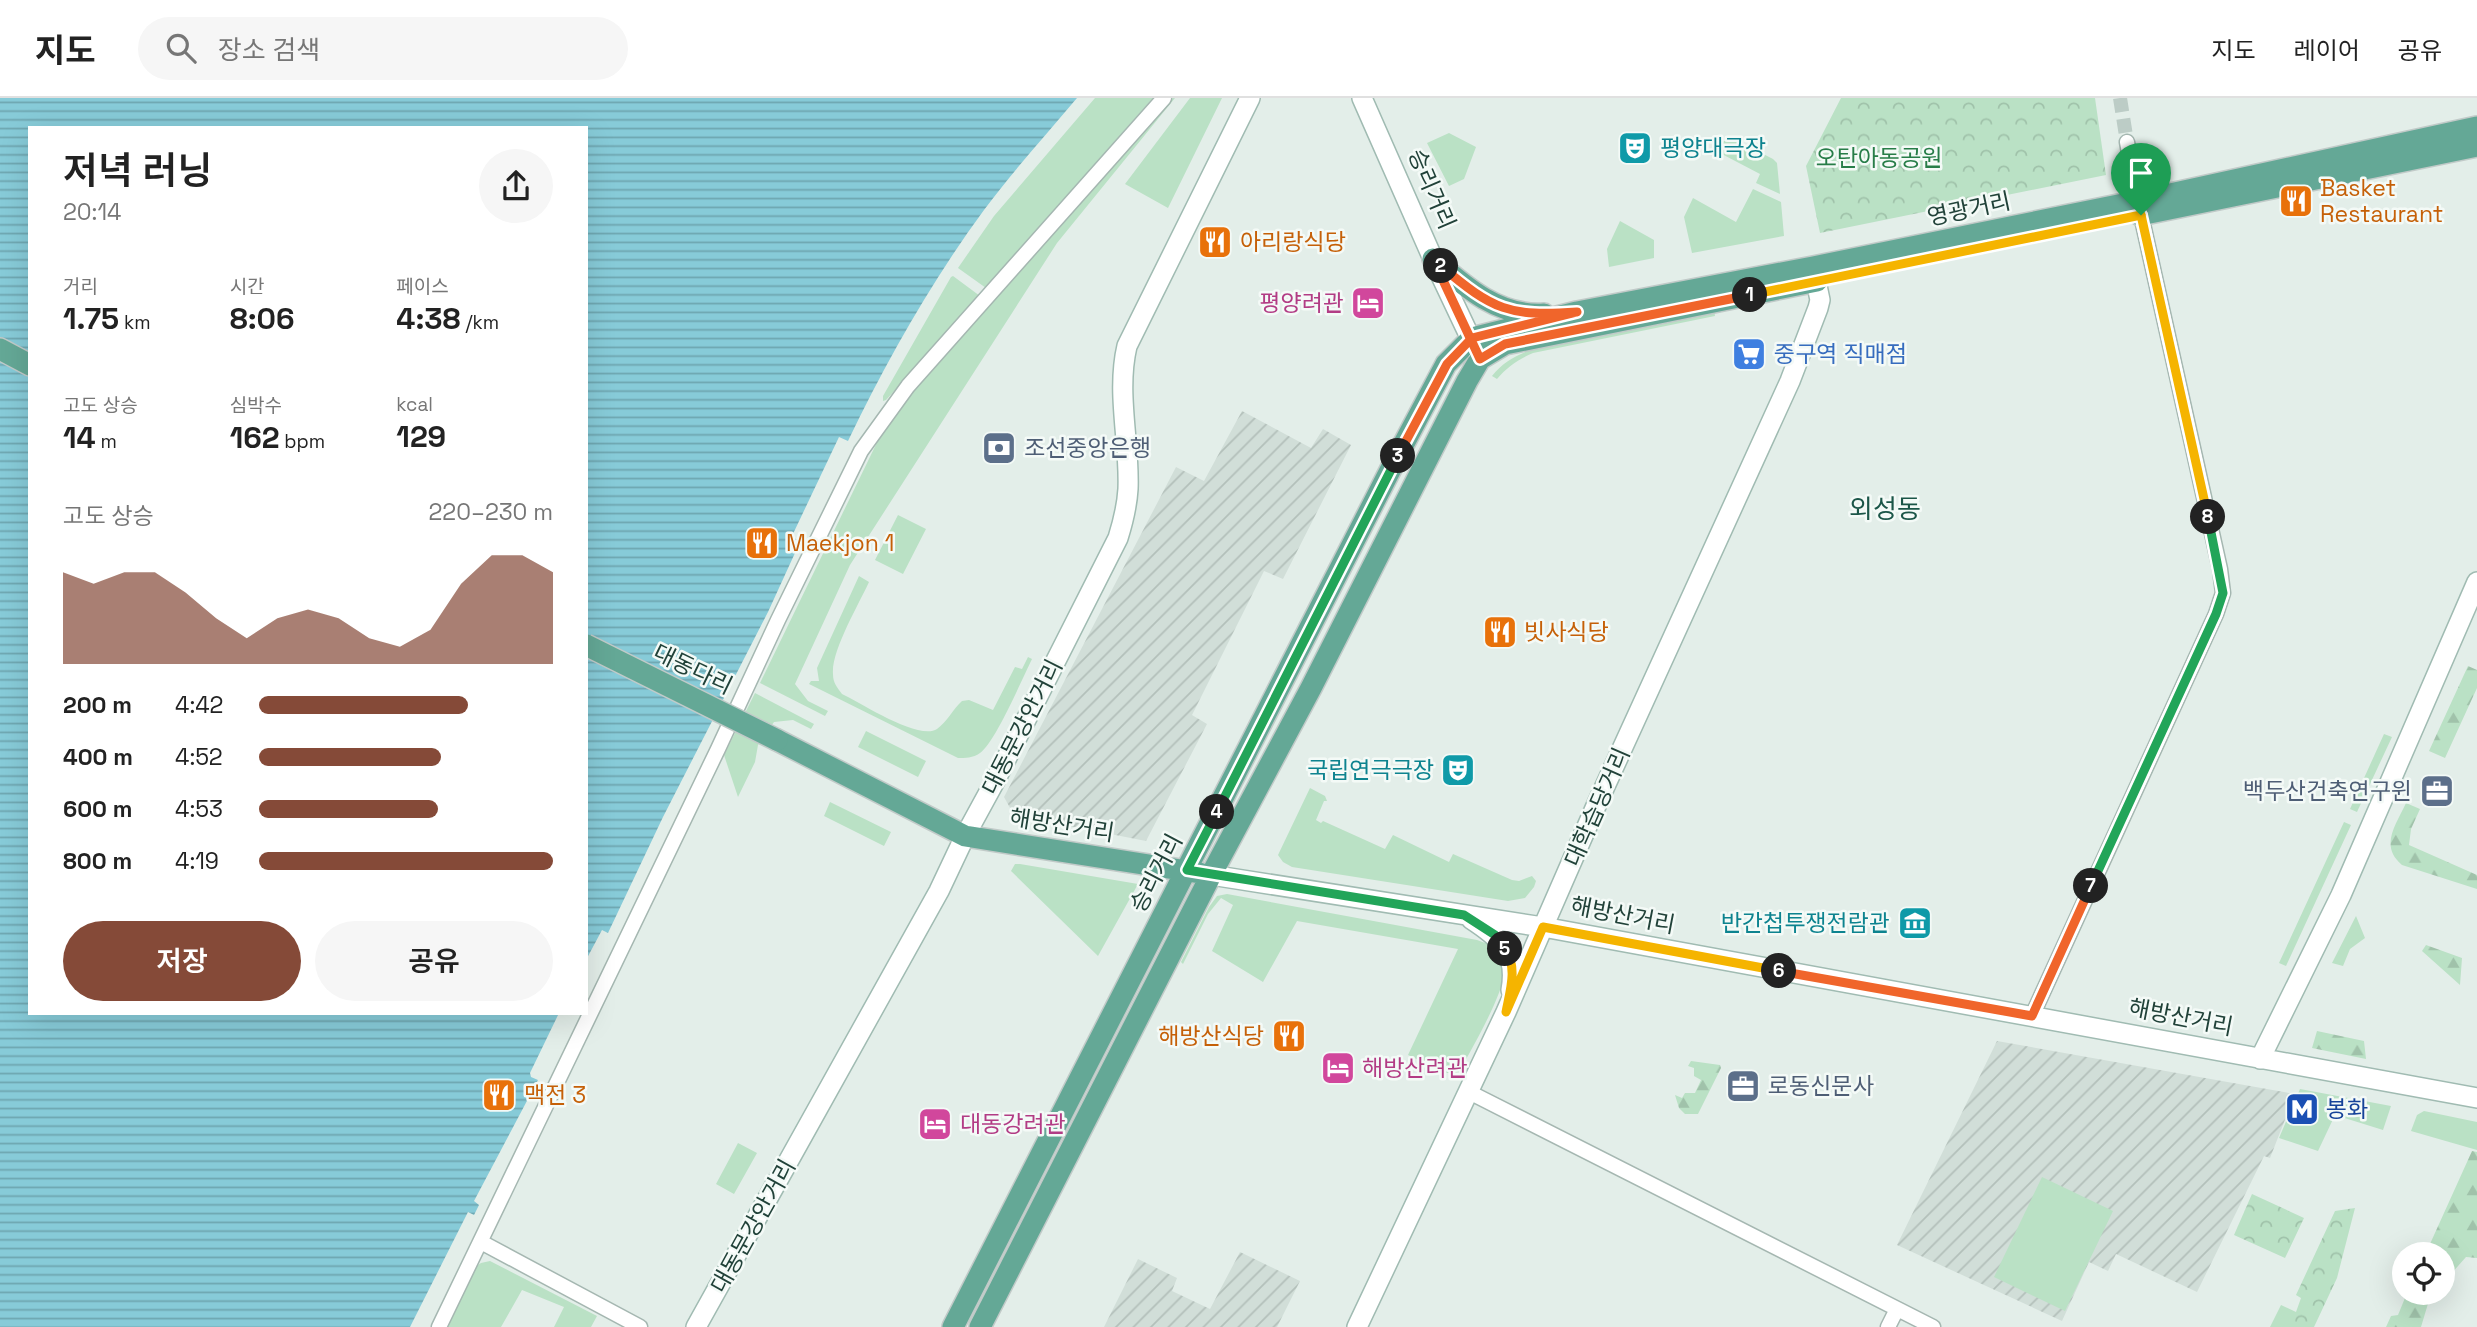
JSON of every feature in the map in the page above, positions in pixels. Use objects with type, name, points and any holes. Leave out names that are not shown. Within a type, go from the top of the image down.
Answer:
[{"type":"main road","name":"대동문강안거리","points":[[696,1327],[939,891],[1118,538],[1128,488],[1122,373],[1127,346],[1250,98]]},
{"type":"main road","name":"승리거리","points":[[1362,98],[1480,359]]},
{"type":"main road","name":"영광거리","points":[[1480,359],[1505,344],[1816,281],[2477,128]]},
{"type":"main road","name":"영광거리","points":[[1472,338],[1577,312],[2477,146]]},
{"type":"main road","points":[[1433,259],[1469,290],[1495,306],[1537,315],[1577,312]]},
{"type":"main road","name":"대학습당거리","points":[[1357,1327],[1506,1012],[1790,381],[1818,308],[1820,300],[1816,281]]},
{"type":"main road","name":"승리거리","points":[[953,1327],[1423,407],[1447,364],[1472,338]]},
{"type":"main road","points":[[0,349],[28,364]]},
{"type":"main road","points":[[979,1327],[1211,874],[1311,688],[1480,359]]},
{"type":"main road","points":[[2260,1059],[2340,894],[2477,582]]},
{"type":"main road","name":"대동다리","points":[[588,646],[777,740]]},
{"type":"main road","name":"해방산거리","points":[[777,740],[965,836],[1543,927],[2477,1098]]},
{"type":"main road","points":[[1464,915],[1495,935],[1511,958],[1513,979],[1506,1012]]},
{"type":"street","points":[[439,1327],[861,452],[908,387],[1164,98]]},
{"type":"street","points":[[2032,1016],[2216,614],[2223,593],[2127,142]]},
{"type":"street","points":[[1468,1092],[1933,1327]]},
{"type":"street","points":[[481,1242],[640,1327]]},
{"type":"street","points":[[1888,1327],[1896,1309]]},
{"type":"shaded area","points":[[1242,411],[1311,448],[1323,429],[1351,445],[1283,579],[1264,571],[1192,715],[1207,724],[1146,841],[1014,815],[1004,797],[1176,467],[1204,481]]},
{"type":"shaded area","points":[[1997,1041],[2295,1094],[2270,1158],[2264,1156],[2197,1292],[2116,1254],[2108,1271],[2089,1262],[2062,1321],[1897,1245]]},
{"type":"shaded area","points":[[1240,1252],[1300,1281],[1277,1327],[1104,1327],[1138,1259],[1177,1278],[1172,1291],[1210,1309]]},
{"type":"green space","points":[[1095,98],[1153,98],[986,288],[958,268],[994,216]]},
{"type":"green space","points":[[1173,98],[1057,243],[850,565],[795,684],[808,701],[828,711],[825,716],[760,683],[885,426],[914,388]]},
{"type":"green space","points":[[1190,98],[1222,98],[1168,208],[1125,184]]},
{"type":"green space","name":"오탄아동공원","points":[[1841,98],[2095,98],[2106,175],[1820,233],[1806,166]]},
{"type":"green space","points":[[1449,133],[1476,147],[1464,179],[1449,186],[1427,143]]},
{"type":"green space","points":[[1732,138],[1777,163],[1780,194],[1756,183],[1760,174],[1718,152],[1722,142]]},
{"type":"green space","points":[[1753,189],[1781,202],[1784,236],[1692,253],[1684,217],[1693,198],[1736,222]]},
{"type":"green space","points":[[1620,221],[1654,240],[1654,258],[1609,267],[1607,249]]},
{"type":"green space","points":[[953,276],[980,296],[883,401],[883,396]]},
{"type":"green space","points":[[1714,310],[1715,316],[1533,353],[1514,364],[1497,379],[1492,376],[1510,360],[1533,349]]},
{"type":"green space","points":[[898,515],[926,529],[903,574],[875,560]]},
{"type":"green space","points":[[859,576],[869,582],[836,653],[834,680],[842,694],[904,726],[917,730],[937,729],[962,701],[969,700],[993,710],[1015,667],[1022,669],[1028,657],[1032,659],[993,737],[980,753],[972,757],[958,758],[809,684],[811,681],[819,681],[817,668]]},
{"type":"green space","points":[[2468,666],[2477,670],[2477,688],[2445,758],[2429,751]]},
{"type":"green space","points":[[755,693],[814,724],[811,729],[793,720],[774,722],[758,745],[755,762],[738,797],[724,755]]},
{"type":"green space","points":[[866,731],[926,761],[918,777],[858,747]]},
{"type":"green space","points":[[2384,734],[2392,737],[2357,812],[2350,809]]},
{"type":"green space","points":[[1310,788],[1325,796],[1327,801],[1324,801],[1316,820],[1321,823],[1323,821],[1385,849],[1393,835],[1449,862],[1453,854],[1512,880],[1519,881],[1532,876],[1536,881],[1534,887],[1525,898],[1508,901],[1292,867],[1278,855]]},
{"type":"green space","points":[[830,802],[891,832],[884,846],[824,816]]},
{"type":"green space","points":[[2406,803],[2420,809],[2411,829],[2409,845],[2477,875],[2477,889],[2402,865],[2395,858],[2392,835]]},
{"type":"green space","points":[[2344,822],[2351,825],[2286,966],[2279,963]]},
{"type":"green space","points":[[1015,864],[1138,884],[1098,956],[1011,871]]},
{"type":"green space","points":[[1227,894],[1477,940],[1496,948],[1504,966],[1502,984],[1459,1072],[1447,1073],[1408,1055],[1458,949],[1297,921],[1263,982],[1212,951],[1233,905],[1221,898],[1208,914],[1183,964],[1181,962],[1209,907],[1217,896]]},
{"type":"green space","points":[[2356,916],[2365,938],[2350,949],[2343,966],[2332,963]]},
{"type":"green space","points":[[2426,945],[2462,958],[2460,985],[2422,951]]},
{"type":"green space","points":[[2317,1031],[2364,1041],[2366,1059],[2312,1048]]},
{"type":"green space","points":[[1691,1061],[1720,1065],[1721,1068],[1698,1114],[1685,1114],[1679,1108],[1675,1095],[1682,1098],[1685,1093],[1695,1093],[1701,1080],[1694,1076],[1694,1068],[1688,1066]]},
{"type":"green space","points":[[2300,1089],[2391,1106],[2383,1130],[2335,1115],[2318,1151],[2279,1138]]},
{"type":"green space","points":[[2424,1111],[2477,1122],[2477,1150],[2411,1131],[2417,1115]]},
{"type":"green space","points":[[738,1143],[757,1153],[734,1194],[716,1184]]},
{"type":"green space","points":[[2472,1151],[2477,1152],[2477,1258],[2466,1257],[2455,1269],[2455,1242],[2431,1242]]},
{"type":"green space","points":[[2042,1177],[2113,1211],[2065,1311],[1994,1277]]},
{"type":"green space","points":[[2252,1194],[2304,1218],[2285,1258],[2234,1235]]},
{"type":"green space","points":[[2355,1208],[2337,1278],[2314,1327],[2270,1327],[2281,1305],[2296,1312],[2301,1298],[2296,1295],[2335,1211]]},
{"type":"green space","points":[[490,1261],[597,1316],[591,1327],[554,1327],[564,1307],[522,1290],[501,1327],[444,1327],[475,1267]]},
{"type":"green space","points":[[2402,1305],[2428,1305],[2421,1327],[2386,1327],[2391,1316],[2398,1315]]},
{"type":"water","points":[[0,98],[1077,98],[1006,181],[965,237],[911,322],[848,441],[839,437],[792,536],[800,542],[768,612],[663,817],[608,933],[602,930],[588,956],[588,126],[28,126],[28,1015],[558,1015],[530,1073],[531,1077],[538,1080],[474,1201],[479,1205],[474,1215],[468,1212],[410,1327],[0,1327]]},
{"type":"tunnel","points":[[2120,98],[2127,142]]},
{"type":"place","name":"평양대극장","points":[[1635,148]]},
{"type":"place","name":"Basket Restaurant","points":[[2296,201]]},
{"type":"place","name":"아리랑식당","points":[[1215,242]]},
{"type":"place","name":"평양려관","points":[[1368,303]]},
{"type":"place","name":"중구역 직매점","points":[[1749,354]]},
{"type":"place","name":"조선중앙은행","points":[[999,448]]},
{"type":"place","name":"Maekjon 1","points":[[762,543]]},
{"type":"place","name":"빗사식당","points":[[1500,632]]},
{"type":"place","name":"국립연극극장","points":[[1458,770]]},
{"type":"place","name":"백두산건축연구윈","points":[[2437,791]]},
{"type":"place","name":"반간첩투쟁전람관","points":[[1915,923]]},
{"type":"place","name":"해방산식당","points":[[1289,1036]]},
{"type":"place","name":"해방산려관","points":[[1338,1068]]},
{"type":"place","name":"로동신문사","points":[[1743,1086]]},
{"type":"place","name":"맥전 3","points":[[499,1095]]},
{"type":"place","name":"봉화","points":[[2302,1109]]},
{"type":"place","name":"대동강려관","points":[[935,1124]]},
{"type":"district","name":"외성동","points":[[1885,509]]},
{"type":"route","points":[[2141,215],[1505,344],[1480,359],[1472,338],[1433,259],[1469,290],[1495,306],[1537,315],[1577,312],[1472,338],[1447,364],[1187,870],[1464,915],[1495,935],[1511,958],[1513,979],[1506,1012],[1543,927],[2032,1016],[2216,614],[2223,593],[2220,569],[2141,215]]}]
